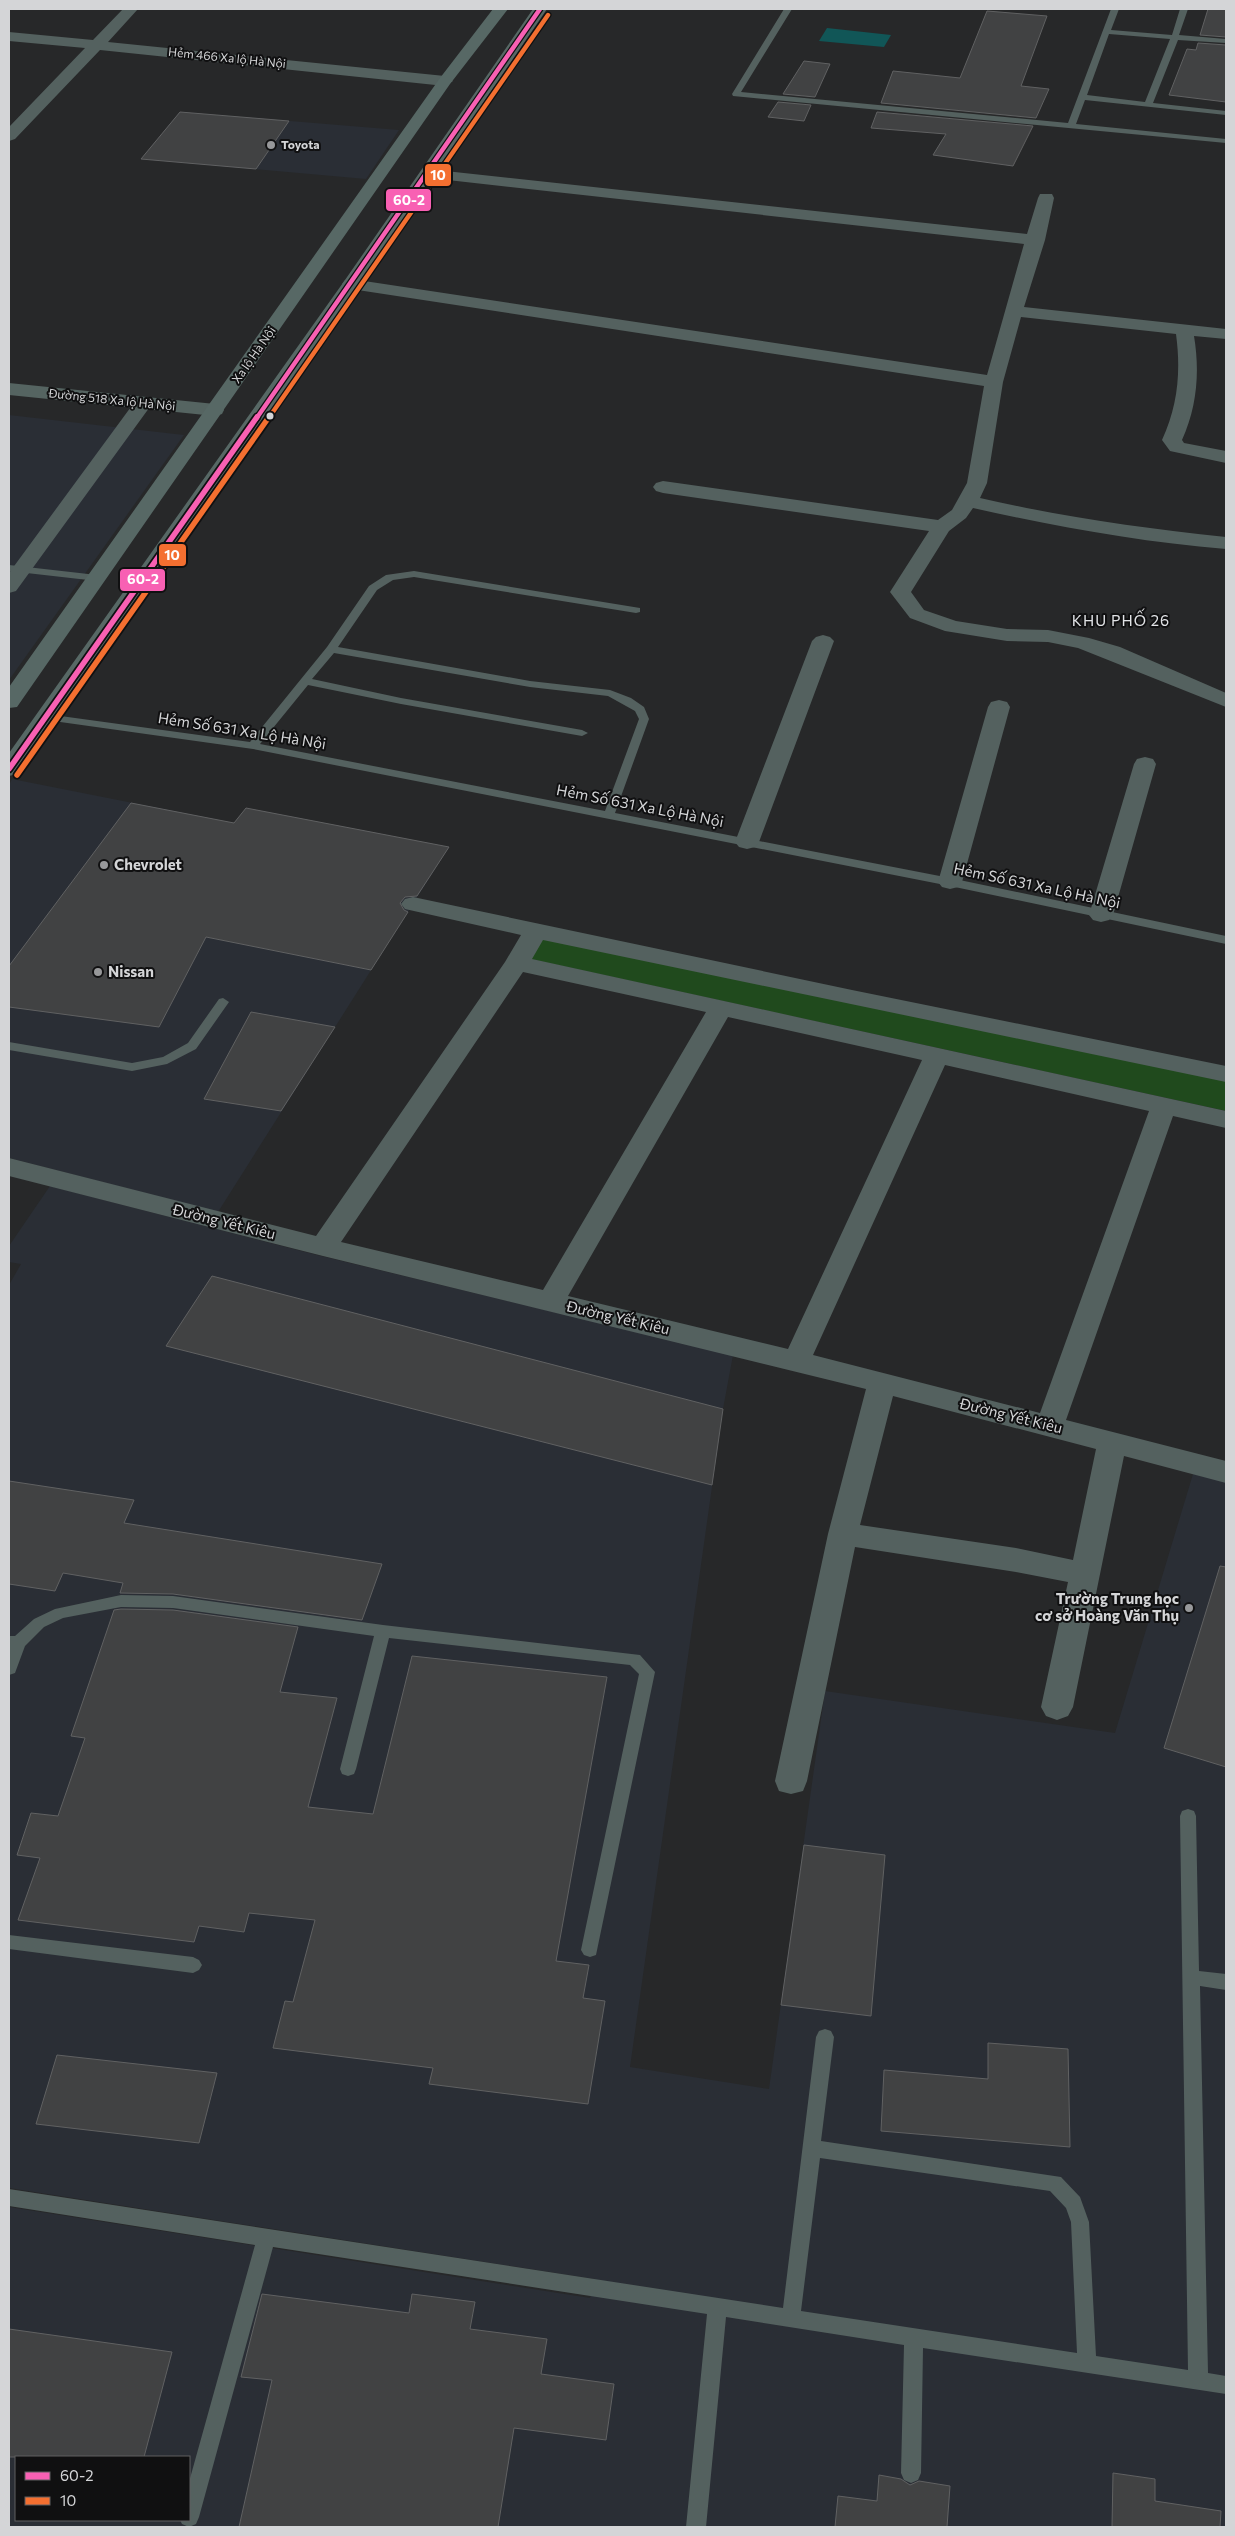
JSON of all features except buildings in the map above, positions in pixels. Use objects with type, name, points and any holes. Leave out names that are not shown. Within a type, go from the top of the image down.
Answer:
[{"type":"highway","name":"Xa lộ Hà Nội","points":[[9,702],[445,82],[501,9]]},
{"type":"highway","points":[[9,769],[351,284],[540,9]]},
{"type":"street","points":[[9,136],[131,9]]},
{"type":"street","name":"Hẻm 466 Xa lộ Hà Nội","points":[[9,36],[445,82]]},
{"type":"street","points":[[427,174],[1036,240]]},
{"type":"street","points":[[1046,198],[1016,312],[994,382],[977,482],[968,502],[959,514],[942,528],[900,592],[917,614],[952,627],[1006,635],[1048,636],[1082,642],[1112,652],[1226,701]]},
{"type":"street","points":[[351,284],[994,382]]},
{"type":"street","points":[[1016,312],[1226,334]]},
{"type":"street","points":[[1184,330],[1189,354],[1185,397],[1179,426],[1172,440],[1177,447],[1224,455],[1226,457]]},
{"type":"street","name":"Đường 518 Xa lộ Hà Nội","points":[[9,389],[215,410]]},
{"type":"street","points":[[9,586],[16,568],[143,404]]},
{"type":"street","points":[[663,487],[942,528]]},
{"type":"street","points":[[968,502],[1051,520],[1123,532],[1226,543]]},
{"type":"street","points":[[747,842],[823,641]]},
{"type":"street","points":[[950,882],[976,795],[999,707]]},
{"type":"street","points":[[1100,915],[1126,834],[1144,764]]},
{"type":"street","points":[[413,904],[862,1000],[1226,1074]]},
{"type":"street","points":[[323,1248],[517,963],[536,930]]},
{"type":"street","points":[[517,963],[1226,1119]]},
{"type":"street","points":[[550,1303],[721,1008]]},
{"type":"street","points":[[796,1361],[936,1056]]},
{"type":"street","points":[[1050,1425],[1164,1105]]},
{"type":"street","name":"Đường Yết Kiêu","points":[[9,1167],[323,1248],[796,1361],[1050,1425],[1226,1472]]},
{"type":"street","points":[[792,1782],[843,1534],[882,1383]]},
{"type":"street","points":[[1057,1708],[1112,1443]]},
{"type":"street","points":[[843,1534],[1016,1560],[1085,1574]]},
{"type":"lane","points":[[788,9],[736,94],[1226,141]]},
{"type":"lane","points":[[1071,126],[1115,9]]},
{"type":"lane","points":[[1148,105],[1176,37],[1184,9]]},
{"type":"lane","points":[[1107,32],[1226,41]]},
{"type":"lane","points":[[1082,98],[1226,114]]},
{"type":"lane","points":[[16,568],[97,578]]},
{"type":"lane","points":[[253,746],[331,649],[373,588],[390,577],[414,574],[636,610]]},
{"type":"lane","points":[[331,649],[530,684],[610,693],[627,700],[640,709],[644,718],[609,815]]},
{"type":"lane","points":[[306,681],[401,701],[582,733]]},
{"type":"lane","name":"Hẻm Số 631 Xa Lộ Hà Nội","points":[[46,717],[253,746],[950,882],[1226,940]]},
{"type":"lane","points":[[9,1046],[132,1067],[167,1060],[192,1046],[223,1002]]},
{"type":"lane","points":[[9,1669],[13,1643],[39,1624],[60,1613],[121,1600],[172,1602],[383,1631],[634,1659],[647,1672],[590,1950]]},
{"type":"lane","points":[[348,1769],[383,1631]]},
{"type":"lane","points":[[1188,1816],[1198,2381]]},
{"type":"lane","points":[[9,1942],[192,1965]]},
{"type":"lane","points":[[1191,1977],[1226,1982]]},
{"type":"lane","points":[[791,2318],[825,2037]]},
{"type":"lane","points":[[811,2148],[1054,2183],[1073,2203],[1080,2222],[1087,2364]]},
{"type":"lane","points":[[9,2198],[1226,2385]]},
{"type":"lane","points":[[190,2511],[266,2238]]},
{"type":"lane","points":[[696,2527],[717,2307]]},
{"type":"lane","points":[[911,2473],[914,2338]]},
{"type":"shaded area","name":"Toyota","points":[[180,112],[399,130],[366,179],[141,159]]},
{"type":"shaded area","points":[[9,415],[184,435],[9,680]]},
{"type":"shaded area","points":[[12,779],[234,823],[246,808],[449,847],[218,1212],[9,1158],[9,785]]},
{"type":"shaded area","points":[[50,1186],[317,1255],[733,1355],[723,1409],[630,2067],[769,2089],[825,1691],[1115,1733],[1193,1474],[1226,1482],[1226,2527],[9,2527],[9,2207],[590,2298],[594,2279],[9,2188],[9,1285],[21,1264],[9,1262],[9,1246]]},
{"type":"green space","points":[[542,939],[1226,1081],[1226,1111],[530,959]]},
{"type":"water","points":[[827,28],[891,35],[884,47],[819,41]]},
{"type":"transit line","name":"60-2","points":[[9,769],[351,284],[540,9]]},
{"type":"transit line","name":"10","points":[[17,775],[359,290],[548,15]]},
{"type":"place","name":"Toyota","points":[[271,145]]},
{"type":"place","name":"Chevrolet","points":[[104,865]]},
{"type":"place","name":"Nissan","points":[[98,972]]},
{"type":"place","name":"Trường Trung học cơ sở Hoàng Văn Thụ","points":[[1189,1608]]},
{"type":"district","name":"KHU PHỐ 26","points":[[1121,621]]}]
